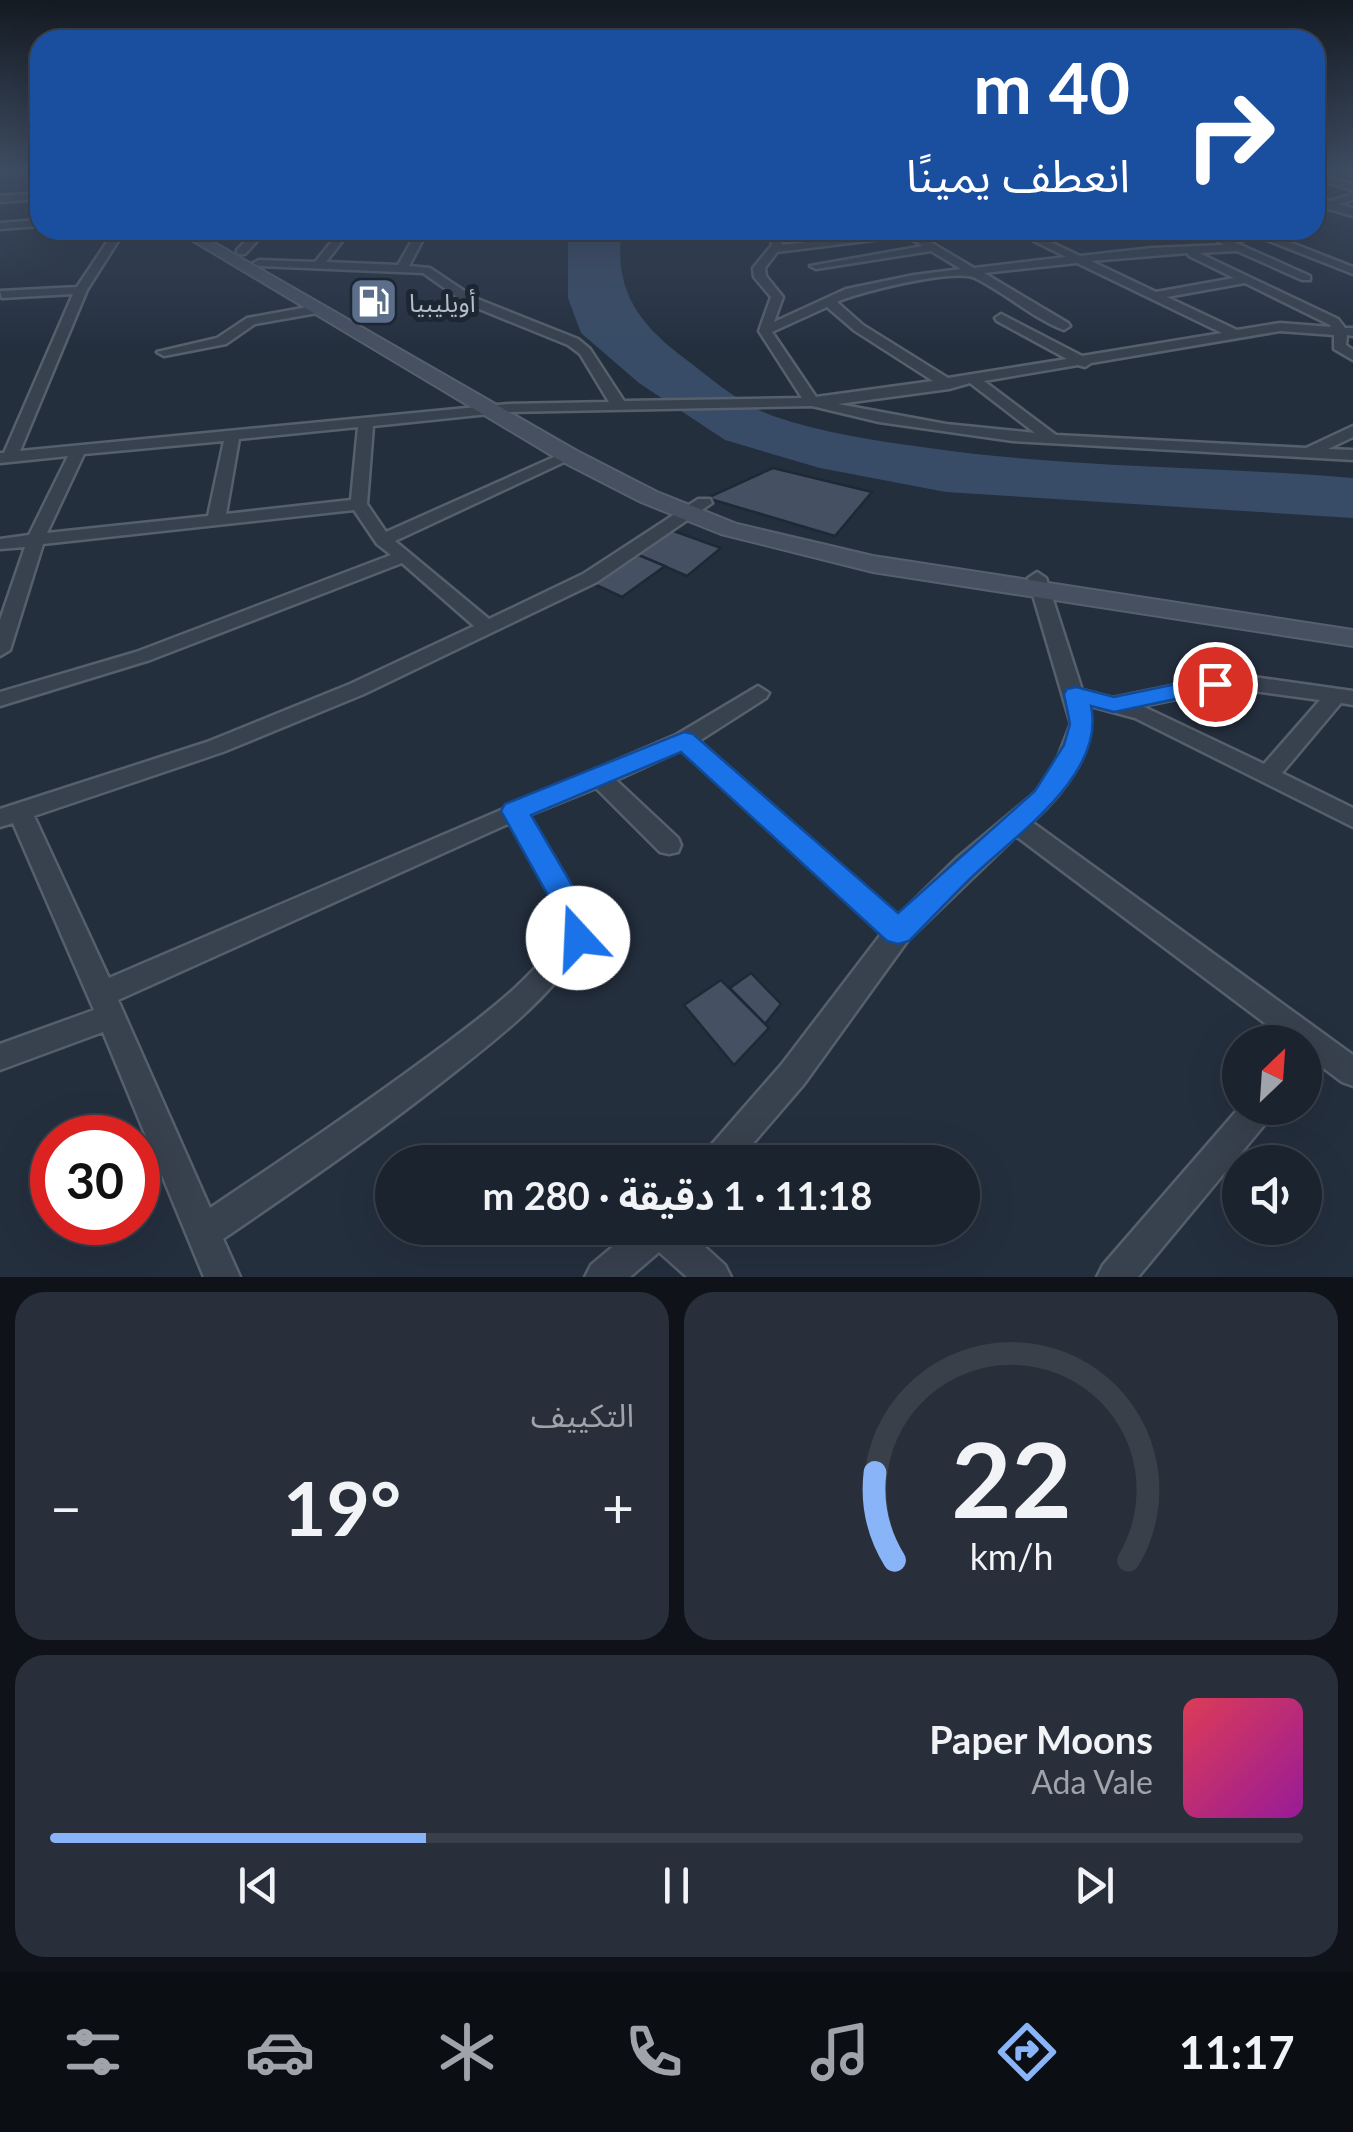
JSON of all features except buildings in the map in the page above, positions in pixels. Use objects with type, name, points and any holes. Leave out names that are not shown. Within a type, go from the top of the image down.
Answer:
[{"type":"main road","points":[[199,240],[499,409],[730,529],[837,556],[1353,630]]},
{"type":"main road","points":[[219,240],[499,409],[569,456],[696,508]]},
{"type":"main road","points":[[1038,584],[1353,638]]},
{"type":"street","points":[[114,240],[81,290],[5,458],[499,409],[812,402],[975,382],[1234,334],[1293,327],[1347,331]]},
{"type":"street","points":[[258,240],[250,257],[404,267],[435,274],[472,301],[572,342],[584,352],[618,404]]},
{"type":"street","points":[[320,263],[338,240]]},
{"type":"street","points":[[404,267],[418,240]]},
{"type":"street","points":[[777,240],[782,248],[816,266],[850,292]]},
{"type":"street","points":[[766,332],[777,296],[760,277],[759,268],[782,248],[844,240]]},
{"type":"street","points":[[920,240],[1064,326]]},
{"type":"street","points":[[1037,240],[1234,334]]},
{"type":"street","points":[[1226,240],[1222,241],[1306,278]]},
{"type":"street","points":[[1275,240],[1353,271]]},
{"type":"street","points":[[816,266],[934,248]]},
{"type":"street","points":[[766,332],[850,292],[1075,259],[1237,248]]},
{"type":"street","points":[[1187,250],[1347,331]]},
{"type":"street","points":[[1256,256],[1301,250]]},
{"type":"street","points":[[1155,296],[1245,280]]},
{"type":"street","points":[[2,294],[81,290]]},
{"type":"street","points":[[828,301],[859,328],[950,385]]},
{"type":"street","points":[[164,352],[221,341],[251,321],[320,310]]},
{"type":"street","points":[[1001,318],[1084,363]]},
{"type":"street","points":[[1347,331],[1339,346],[1353,356]]},
{"type":"street","points":[[766,332],[812,402],[927,427],[1055,441],[1353,455]]},
{"type":"street","points":[[975,382],[1055,441]]},
{"type":"street","points":[[366,423],[358,504],[383,540],[488,628]]},
{"type":"street","points":[[1310,452],[1353,431]]},
{"type":"street","points":[[216,520],[232,436]]},
{"type":"street","points":[[0,650],[36,539],[78,451]]},
{"type":"street","points":[[383,540],[569,456]]},
{"type":"street","points":[[0,544],[358,504]]},
{"type":"street","points":[[222,1277],[106,1005],[10,815],[215,747],[356,689],[590,578],[696,508]]},
{"type":"street","points":[[0,698],[143,656],[404,556]]},
{"type":"street","points":[[732,1145],[793,1074],[898,932],[1044,798],[1076,746],[1082,724],[1076,694],[1038,584]]},
{"type":"street","points":[[1114,704],[1215,684],[1246,683],[1344,697]]},
{"type":"street","points":[[0,1057],[515,811],[684,740],[758,694]]},
{"type":"street","points":[[1076,694],[1144,713],[1353,818]]},
{"type":"street","points":[[1268,774],[1344,697]]},
{"type":"street","points":[[684,740],[898,932]]},
{"type":"street","points":[[599,778],[669,845]]},
{"type":"street","points":[[204,1232],[410,1088],[492,1024],[566,955],[581,926],[515,811]]},
{"type":"street","points":[[1015,822],[1278,1025]]},
{"type":"street","points":[[1322,1056],[1353,1072]]},
{"type":"street","points":[[1115,1277],[1245,1125]]},
{"type":"street","points":[[604,1277],[641,1245]]},
{"type":"street","points":[[679,1245],[713,1277]]},
{"type":"water","points":[[568,240],[621,240],[626,288],[654,332],[716,382],[773,416],[850,436],[982,455],[1353,478],[1353,518],[946,492],[820,468],[725,440],[639,383],[581,333],[568,298]]},
{"type":"place","name":"أويليبيا","points":[[374,302]]},
{"type":"route","points":[[578,938],[581,926],[515,811],[684,740],[898,932],[965,866],[1044,798],[1076,746],[1082,724],[1076,694],[1114,704],[1215,684]]}]
